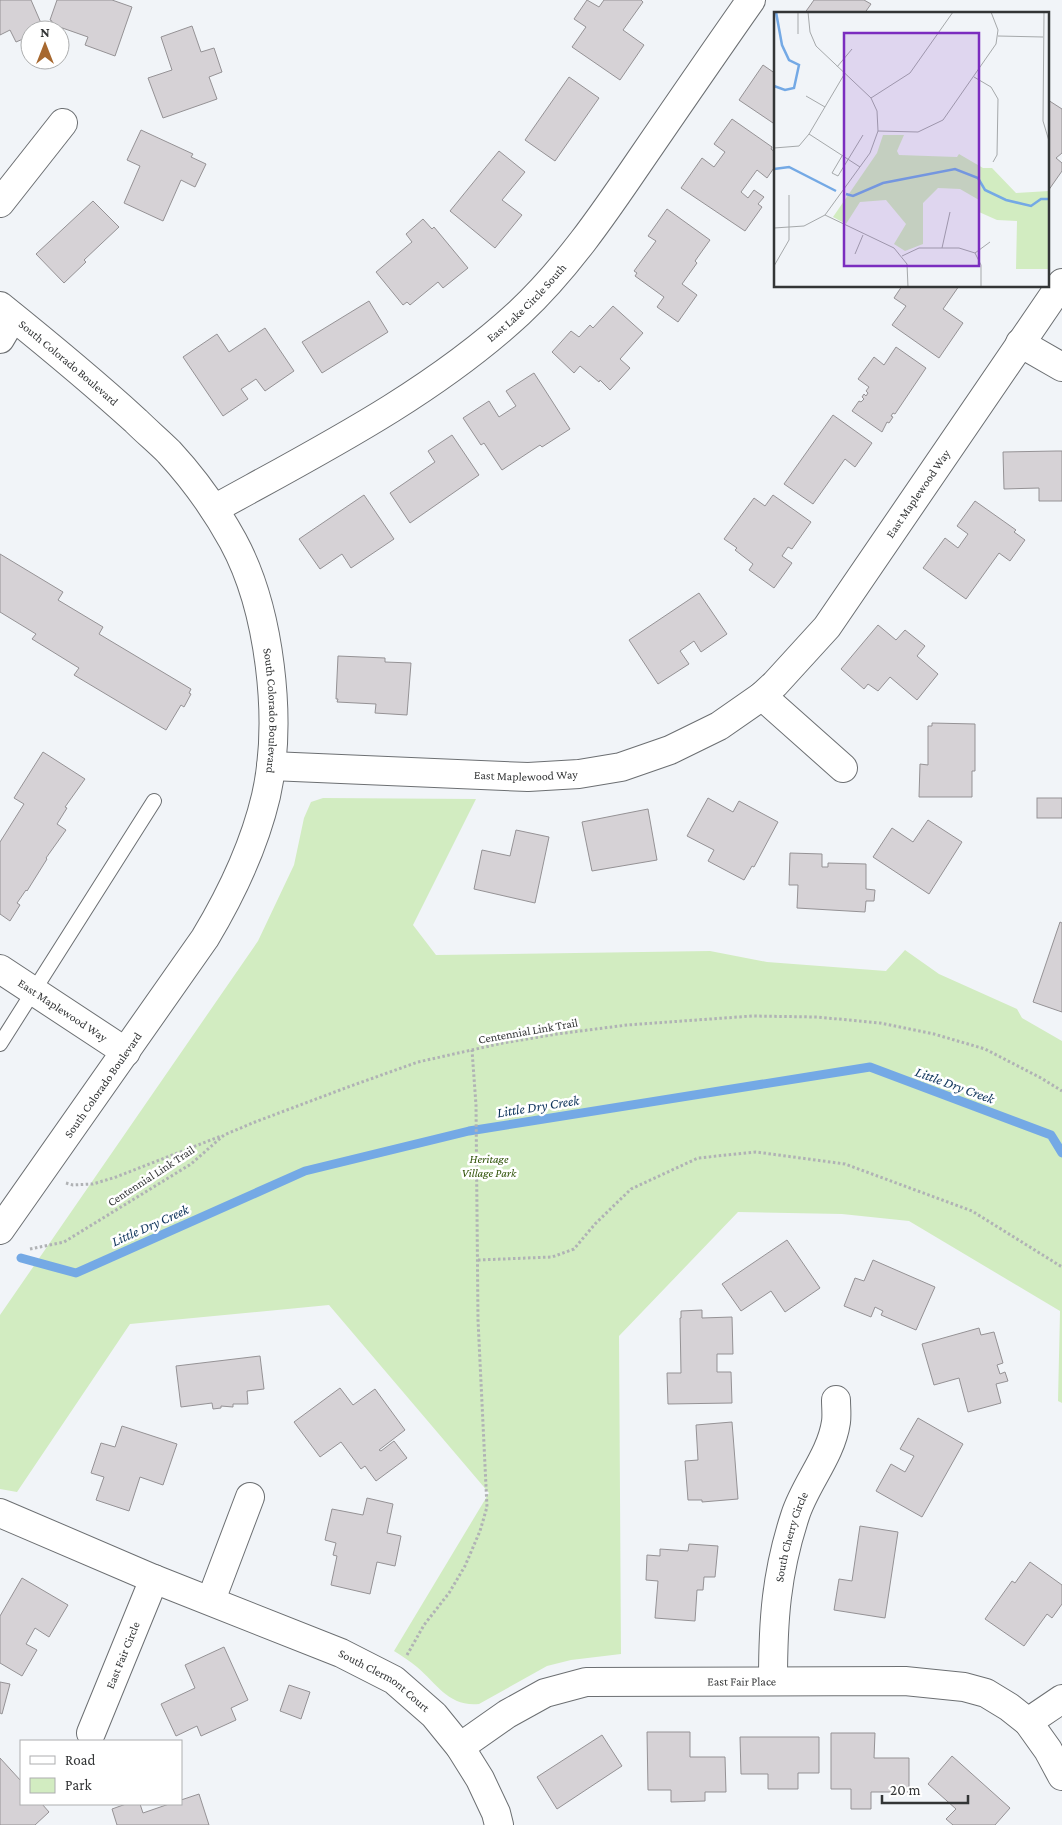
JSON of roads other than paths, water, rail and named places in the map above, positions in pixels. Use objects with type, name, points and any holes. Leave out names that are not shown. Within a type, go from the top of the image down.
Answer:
[{"type":"street","name":"East Lake Circle South","points":[[214,509],[395,405],[442,375],[519,312],[554,276],[598,222],[751,0]]},
{"type":"street","points":[[0,203],[63,123]]},
{"type":"street","name":"East Maplewood Way","points":[[271,766],[528,777],[579,774],[621,767],[670,750],[719,726],[762,696],[788,671],[826,627],[1062,282]]},
{"type":"street","name":"South Colorado Boulevard","points":[[4,321],[86,376],[169,453],[214,509],[234,543],[259,611],[268,654],[272,691],[273,732],[271,766],[266,795],[246,859],[228,898],[206,938],[5,1223]]},
{"type":"street","points":[[1020,343],[1062,368]]},
{"type":"street","points":[[762,696],[843,768]]},
{"type":"street","name":"East Maplewood Way","points":[[0,969],[126,1052]]},
{"type":"street","name":"South Cherry Circle","points":[[773,1681],[774,1619],[781,1568],[795,1514],[831,1439],[836,1422],[836,1400]]},
{"type":"street","points":[[211,1600],[250,1497]]},
{"type":"street","name":"South Clermont Court","points":[[0,1513],[154,1579],[341,1653],[394,1680],[434,1715],[460,1747],[480,1779],[496,1813],[499,1825]]},
{"type":"street","name":"East Fair Circle","points":[[92,1733],[154,1579]]},
{"type":"street","name":"East Fair Place","points":[[460,1747],[507,1714],[545,1693],[586,1682],[905,1681],[964,1687],[986,1693],[1009,1707],[1028,1722],[1048,1750],[1062,1776]]},
{"type":"street","points":[[1028,1722],[1062,1699]]},
{"type":"lane","points":[[0,1044],[154,801]]},
{"type":"waterway","name":"Little Dry Creek","points":[[21,1258],[76,1273],[305,1171],[469,1131],[870,1067],[1051,1135],[1062,1153]]},
{"type":"park label","name":"Heritage Village Park","points":[[489,1166]]}]
